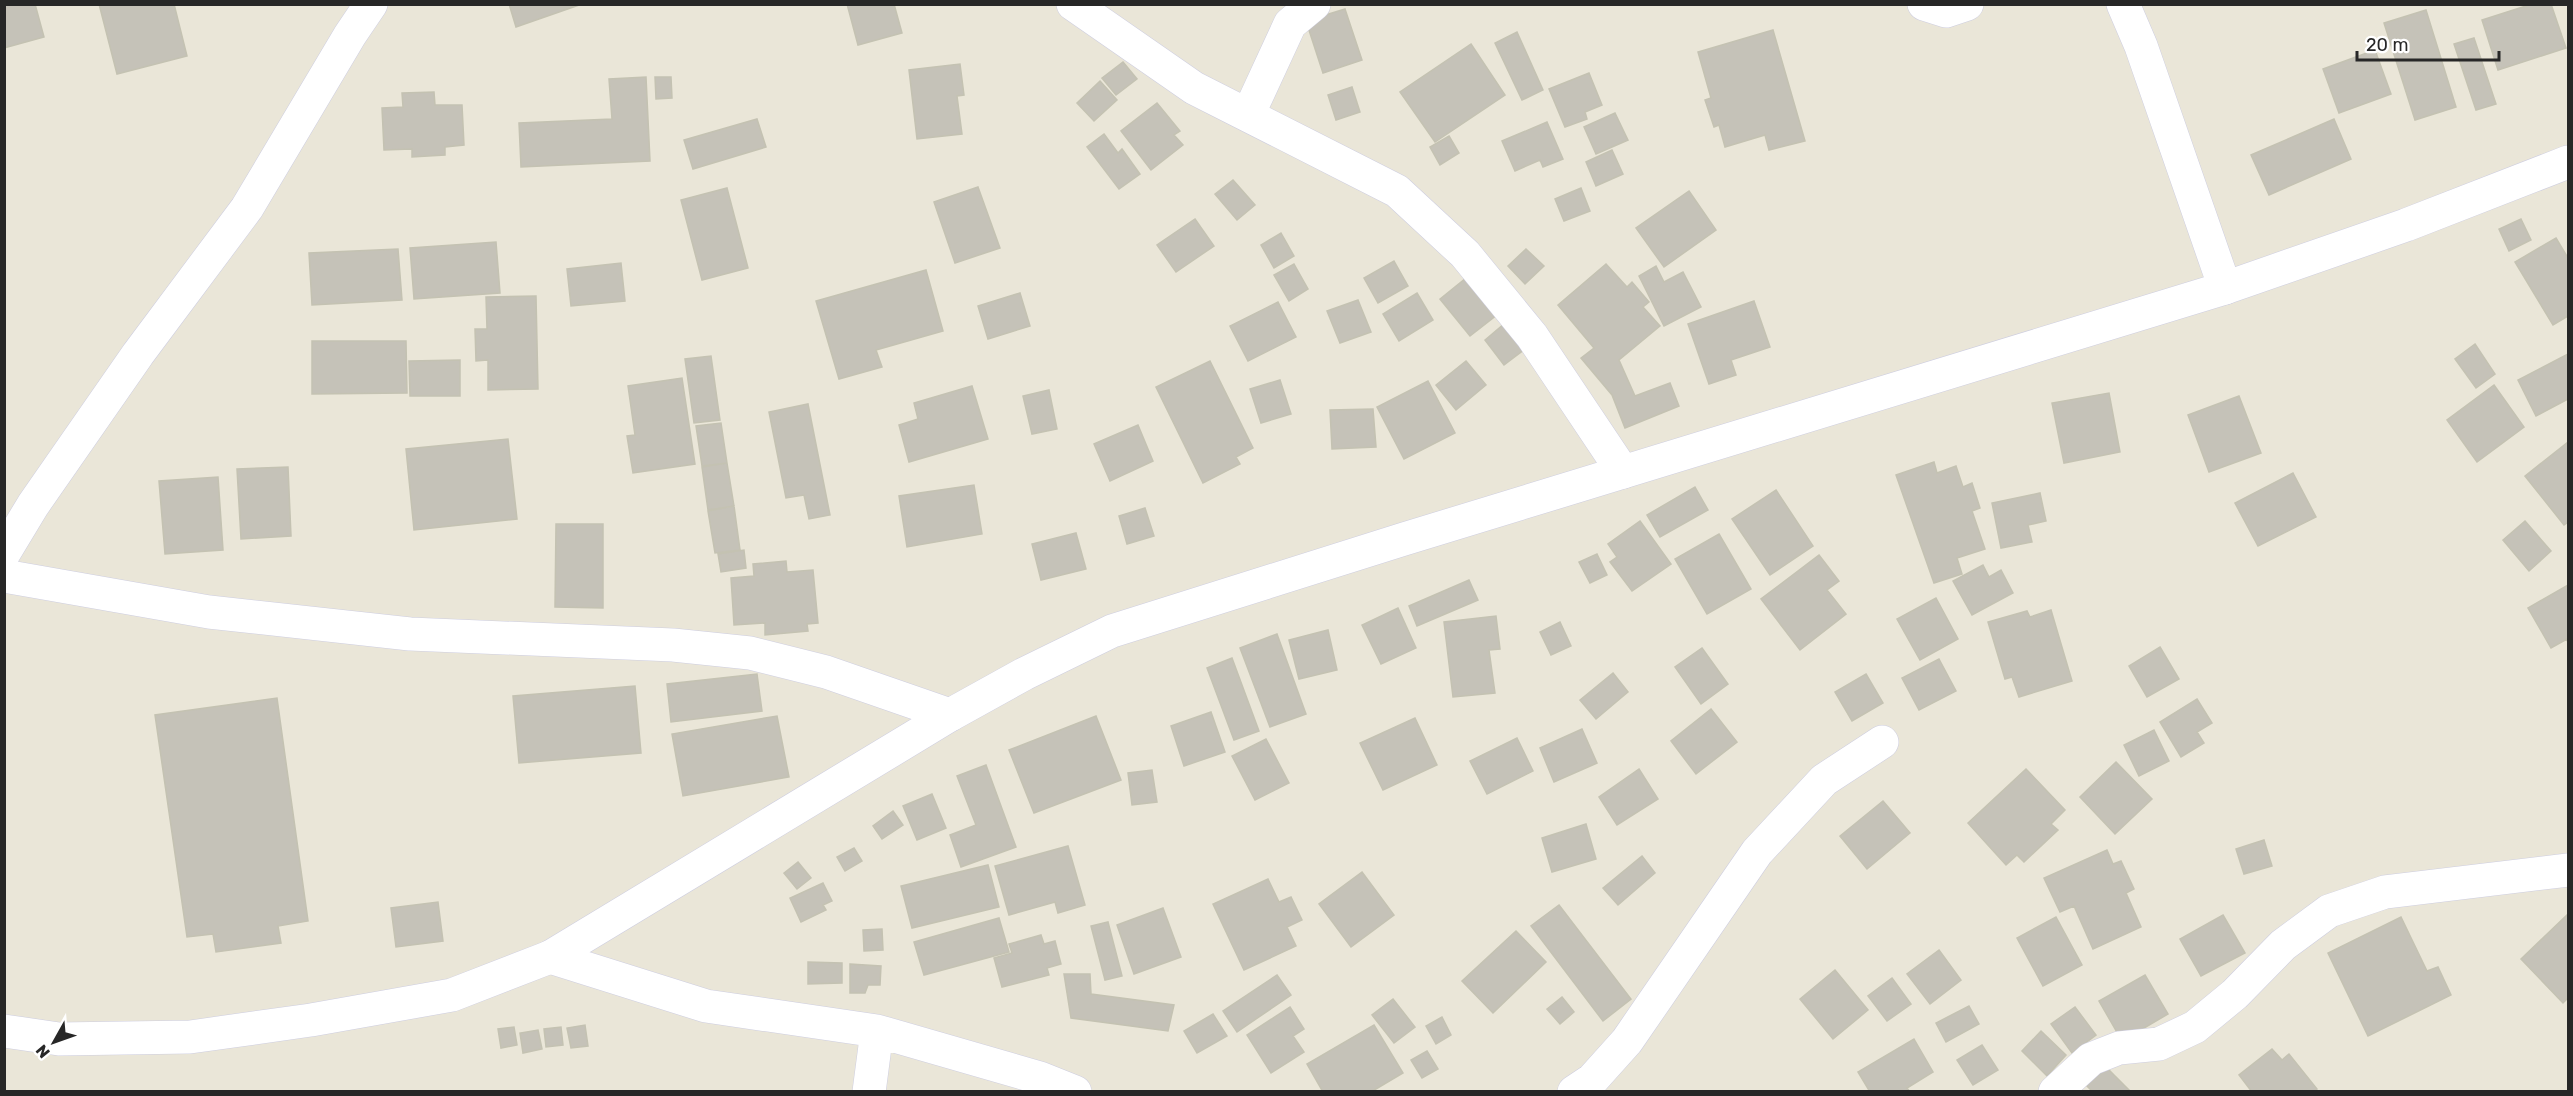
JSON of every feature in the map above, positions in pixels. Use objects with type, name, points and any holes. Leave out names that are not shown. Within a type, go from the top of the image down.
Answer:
[{"type":"street","points":[[4,553],[33,505],[138,354],[247,208],[350,34],[371,4]]},
{"type":"street","points":[[1073,4],[1121,40],[1194,88],[1397,190],[1457,246],[1532,336],[1623,472]]},
{"type":"street","points":[[1248,115],[1290,24],[1314,4]]},
{"type":"street","points":[[1924,4],[1946,11],[1967,4]]},
{"type":"street","points":[[2123,4],[2141,46],[2225,288]]},
{"type":"street","points":[[4,1031],[59,1039],[201,1035],[311,1020],[452,995],[550,957],[950,715],[1024,674],[1112,631],[2225,288],[2416,222],[2568,162]]},
{"type":"street","points":[[4,576],[209,612],[398,633],[673,645],[750,653],[826,672],[950,715]]},
{"type":"street","points":[[1575,1092],[1592,1080],[1627,1041],[1757,852],[1824,780],[1882,742]]},
{"type":"street","points":[[2055,1092],[2091,1059],[2120,1048],[2159,1044],[2195,1027],[2235,994],[2283,945],[2329,910],[2385,892],[2568,870]]},
{"type":"street","points":[[550,957],[706,1006],[877,1031],[1040,1078],[1075,1092]]},
{"type":"street","points":[[869,1092],[877,1031]]},
{"type":"building","points":[[4,4],[35,4],[44,37],[4,48]]},
{"type":"building","points":[[99,4],[174,4],[187,56],[117,74]]},
{"type":"building","points":[[509,4],[582,4],[516,27]]},
{"type":"building","points":[[847,4],[894,4],[902,33],[858,45]]},
{"type":"building","points":[[2532,4],[2551,4],[2566,48],[2498,70],[2482,20]]},
{"type":"building","points":[[1345,9],[1362,60],[1323,73],[1306,21]]},
{"type":"building","points":[[2426,10],[2456,107],[2415,120],[2384,23]]},
{"type":"building","points":[[1773,30],[1805,141],[1769,150],[1765,135],[1725,147],[1719,125],[1714,127],[1705,100],[1711,98],[1698,52]]},
{"type":"building","points":[[1517,32],[1543,90],[1522,100],[1495,43]]},
{"type":"building","points":[[2474,38],[2496,104],[2476,110],[2454,44]]},
{"type":"building","points":[[1471,44],[1505,95],[1435,142],[1400,92]]},
{"type":"building","points":[[2375,50],[2391,94],[2339,113],[2323,69]]},
{"type":"building","points":[[1123,62],[1137,79],[1116,95],[1102,78]]},
{"type":"building","points":[[960,64],[964,95],[957,96],[962,134],[917,139],[909,70]]},
{"type":"building","points":[[1589,73],[1602,105],[1585,112],[1587,119],[1565,127],[1549,89]]},
{"type":"building","points":[[646,77],[650,161],[521,167],[519,123],[612,119],[609,79]]},
{"type":"building","points":[[655,77],[671,77],[672,98],[656,99]]},
{"type":"building","points":[[1100,81],[1117,100],[1094,121],[1077,103]]},
{"type":"building","points":[[1352,87],[1360,112],[1336,120],[1328,95]]},
{"type":"building","points":[[434,92],[435,105],[462,105],[464,145],[445,147],[445,155],[412,157],[412,149],[384,150],[382,108],[403,107],[402,93]]},
{"type":"building","points":[[1157,103],[1180,131],[1174,135],[1183,145],[1151,170],[1121,131]]},
{"type":"building","points":[[1615,113],[1628,140],[1596,154],[1584,127]]},
{"type":"building","points":[[757,119],[766,147],[693,169],[684,140]]},
{"type":"building","points":[[2334,119],[2351,159],[2269,195],[2251,155]]},
{"type":"building","points":[[1547,122],[1563,159],[1543,167],[1540,160],[1515,171],[1502,141]]},
{"type":"building","points":[[1104,134],[1118,153],[1122,149],[1140,174],[1119,189],[1087,147]]},
{"type":"building","points":[[1449,136],[1459,153],[1440,165],[1430,147]]},
{"type":"building","points":[[1612,150],[1623,174],[1596,186],[1586,162]]},
{"type":"building","points":[[1233,180],[1255,205],[1237,220],[1215,194]]},
{"type":"building","points":[[978,187],[1000,248],[955,263],[934,202]]},
{"type":"building","points":[[727,188],[748,268],[702,280],[681,200]]},
{"type":"building","points":[[1581,188],[1590,211],[1564,221],[1555,199]]},
{"type":"building","points":[[1689,191],[1716,230],[1664,267],[1636,228]]},
{"type":"building","points":[[1195,219],[1214,246],[1176,272],[1157,245]]},
{"type":"building","points":[[2521,219],[2531,240],[2509,251],[2499,229]]},
{"type":"building","points":[[1281,233],[1294,256],[1274,268],[1261,245]]},
{"type":"building","points":[[2556,238],[2568,258],[2568,316],[2553,325],[2515,262]]},
{"type":"building","points":[[496,242],[500,293],[414,299],[410,248]]},
{"type":"building","points":[[398,249],[402,300],[312,305],[309,253]]},
{"type":"building","points":[[1526,249],[1544,266],[1525,284],[1508,266]]},
{"type":"building","points":[[1394,261],[1408,286],[1378,303],[1364,278]]},
{"type":"building","points":[[621,263],[625,301],[571,306],[567,269]]},
{"type":"building","points":[[1294,264],[1308,289],[1289,301],[1274,275]]},
{"type":"building","points":[[1606,264],[1627,287],[1632,282],[1649,302],[1643,307],[1660,326],[1619,360],[1635,396],[1670,383],[1679,406],[1625,428],[1612,395],[1581,358],[1594,348],[1558,305]]},
{"type":"building","points":[[1656,266],[1664,282],[1683,272],[1701,307],[1664,326],[1639,276]]},
{"type":"building","points":[[926,270],[943,331],[876,350],[882,367],[839,379],[816,301]]},
{"type":"building","points":[[1466,278],[1497,315],[1470,336],[1440,299]]},
{"type":"building","points":[[1020,293],[1030,326],[988,339],[978,306]]},
{"type":"building","points":[[1417,293],[1433,320],[1399,341],[1383,314]]},
{"type":"building","points":[[536,296],[538,389],[488,390],[488,360],[476,361],[475,329],[487,329],[486,297]]},
{"type":"building","points":[[1358,300],[1371,332],[1340,343],[1327,311]]},
{"type":"building","points":[[1754,301],[1770,347],[1731,360],[1736,375],[1709,384],[1688,324]]},
{"type":"building","points":[[1278,302],[1296,337],[1248,361],[1230,326]]},
{"type":"building","points":[[1505,323],[1525,349],[1504,365],[1485,340]]},
{"type":"building","points":[[312,341],[406,341],[407,393],[312,394]]},
{"type":"building","points":[[2475,344],[2495,374],[2476,388],[2455,359]]},
{"type":"building","points":[[2568,354],[2568,399],[2536,416],[2518,380]]},
{"type":"building","points":[[711,356],[720,420],[694,423],[685,359]]},
{"type":"building","points":[[460,360],[460,396],[410,396],[409,361]]},
{"type":"building","points":[[1210,361],[1253,448],[1236,457],[1240,464],[1203,483],[1156,387]]},
{"type":"building","points":[[1466,361],[1486,385],[1456,410],[1436,385]]},
{"type":"building","points":[[682,378],[695,464],[633,473],[627,436],[635,435],[628,386]]},
{"type":"building","points":[[1280,380],[1291,414],[1261,423],[1250,389]]},
{"type":"building","points":[[1428,381],[1455,433],[1404,459],[1377,407]]},
{"type":"building","points":[[2494,385],[2524,427],[2477,462],[2447,420]]},
{"type":"building","points":[[972,386],[988,439],[909,462],[899,425],[918,419],[914,403]]},
{"type":"building","points":[[1049,390],[1057,429],[1032,434],[1023,396]]},
{"type":"building","points":[[2109,393],[2120,452],[2064,463],[2052,403]]},
{"type":"building","points":[[2239,396],[2261,453],[2209,472],[2188,415]]},
{"type":"building","points":[[808,404],[830,515],[809,519],[804,495],[786,498],[769,412]]},
{"type":"building","points":[[1373,409],[1376,447],[1332,449],[1330,410]]},
{"type":"building","points":[[721,423],[727,463],[702,466],[696,426]]},
{"type":"building","points":[[1138,425],[1153,461],[1110,481],[1094,444]]},
{"type":"building","points":[[508,439],[517,519],[414,530],[406,449]]},
{"type":"building","points":[[2568,442],[2568,522],[2564,525],[2525,476]]},
{"type":"building","points":[[1934,462],[1937,473],[1956,466],[1963,487],[1972,483],[1980,508],[1972,511],[1985,549],[1957,558],[1962,574],[1934,583],[1896,475]]},
{"type":"building","points":[[727,463],[734,506],[708,510],[702,467]]},
{"type":"building","points":[[288,467],[291,536],[241,539],[237,469]]},
{"type":"building","points":[[2293,473],[2316,517],[2258,546],[2235,503]]},
{"type":"building","points":[[218,477],[223,550],[165,554],[159,481]]},
{"type":"building","points":[[974,485],[982,534],[907,547],[899,496]]},
{"type":"building","points":[[1695,487],[1708,510],[1660,537],[1647,515]]},
{"type":"building","points":[[1776,490],[1813,546],[1770,575],[1732,519]]},
{"type":"building","points":[[2040,493],[2046,521],[2028,525],[2032,542],[2001,548],[1992,503]]},
{"type":"building","points":[[734,506],[740,550],[715,553],[708,511]]},
{"type":"building","points":[[1145,508],[1154,536],[1127,544],[1119,516]]},
{"type":"building","points":[[1640,521],[1671,564],[1632,591],[1610,562],[1617,557],[1608,544]]},
{"type":"building","points":[[2525,521],[2551,551],[2529,571],[2503,540]]},
{"type":"building","points":[[556,524],[603,524],[603,608],[555,607]]},
{"type":"building","points":[[1076,533],[1086,569],[1041,580],[1032,544]]},
{"type":"building","points":[[1719,534],[1751,589],[1707,614],[1675,559]]},
{"type":"building","points":[[744,550],[746,568],[721,572],[718,554]]},
{"type":"building","points":[[1597,554],[1607,575],[1590,583],[1579,562]]},
{"type":"building","points":[[1819,555],[1839,581],[1827,590],[1846,614],[1800,650],[1761,599]]},
{"type":"building","points":[[786,561],[787,572],[813,570],[818,623],[807,624],[808,631],[765,635],[765,623],[734,625],[731,578],[754,576],[753,564]]},
{"type":"building","points":[[1983,565],[1989,577],[2001,570],[2013,593],[1972,615],[1953,581]]},
{"type":"building","points":[[1469,580],[1478,600],[1417,626],[1409,606]]},
{"type":"building","points":[[2568,585],[2568,643],[2567,639],[2551,648],[2528,608]]},
{"type":"building","points":[[1936,598],[1958,639],[1920,660],[1897,619]]},
{"type":"building","points":[[1398,608],[1416,648],[1381,664],[1362,625]]},
{"type":"building","points":[[2051,610],[2072,681],[2019,697],[2012,677],[2005,679],[1988,622],[2027,611],[2030,617]]},
{"type":"building","points":[[1496,616],[1500,649],[1489,650],[1495,693],[1453,697],[1444,622]]},
{"type":"building","points":[[1560,622],[1571,646],[1551,655],[1540,632]]},
{"type":"building","points":[[1328,630],[1337,670],[1299,679],[1289,640]]},
{"type":"building","points":[[1277,634],[1306,714],[1270,727],[1240,648]]},
{"type":"building","points":[[2160,647],[2179,679],[2147,697],[2129,666]]},
{"type":"building","points":[[1702,648],[1728,684],[1701,704],[1675,667]]},
{"type":"building","points":[[1232,658],[1259,731],[1234,740],[1207,668]]},
{"type":"building","points":[[1939,659],[1956,691],[1919,710],[1902,678]]},
{"type":"building","points":[[1613,673],[1628,692],[1596,719],[1580,700]]},
{"type":"building","points":[[757,674],[762,711],[671,722],[667,684]]},
{"type":"building","points":[[1866,674],[1883,703],[1852,721],[1835,692]]},
{"type":"building","points":[[635,686],[641,753],[519,763],[513,696]]},
{"type":"building","points":[[277,698],[308,921],[278,926],[281,943],[216,952],[213,934],[187,937],[155,715]]},
{"type":"building","points":[[2197,699],[2212,723],[2197,732],[2204,743],[2181,757],[2160,722]]},
{"type":"building","points":[[1711,709],[1737,742],[1696,774],[1671,741]]},
{"type":"building","points":[[1211,712],[1225,752],[1184,766],[1171,726]]},
{"type":"building","points":[[777,716],[789,777],[683,796],[672,734]]},
{"type":"building","points":[[1096,716],[1121,780],[1034,813],[1009,750]]},
{"type":"building","points":[[1415,718],[1437,765],[1383,790],[1360,743]]},
{"type":"building","points":[[1582,729],[1597,763],[1554,782],[1540,748]]},
{"type":"building","points":[[2154,730],[2169,761],[2139,776],[2124,745]]},
{"type":"building","points":[[1517,738],[1533,771],[1487,794],[1470,761]]},
{"type":"building","points":[[1266,739],[1289,783],[1255,800],[1232,756]]},
{"type":"building","points":[[2116,762],[2152,799],[2115,834],[2080,797]]},
{"type":"building","points":[[986,765],[1016,847],[961,867],[950,835],[976,825],[957,776]]},
{"type":"building","points":[[1639,769],[1658,799],[1617,825],[1599,797]]},
{"type":"building","points":[[2026,769],[2065,810],[2051,824],[2058,830],[2024,862],[2017,855],[2006,865],[1968,823]]},
{"type":"building","points":[[1152,770],[1157,802],[1132,805],[1128,773]]},
{"type":"building","points":[[932,794],[946,828],[917,840],[903,806]]},
{"type":"building","points":[[1883,801],[1910,833],[1867,869],[1840,836]]},
{"type":"building","points":[[893,811],[903,825],[882,839],[873,826]]},
{"type":"building","points":[[1586,824],[1596,859],[1552,872],[1542,838]]},
{"type":"building","points":[[2264,840],[2272,866],[2244,874],[2236,849]]},
{"type":"building","points":[[1068,846],[1085,905],[1058,913],[1055,902],[1009,915],[995,866]]},
{"type":"building","points":[[854,848],[862,861],[845,871],[837,857]]},
{"type":"building","points":[[2107,850],[2113,864],[2121,861],[2134,889],[2126,893],[2141,927],[2093,949],[2074,906],[2060,912],[2044,878]]},
{"type":"building","points":[[1642,856],[1655,873],[1618,905],[1603,888]]},
{"type":"building","points":[[798,862],[811,878],[797,889],[784,873]]},
{"type":"building","points":[[988,865],[999,907],[912,928],[901,886]]},
{"type":"building","points":[[1362,872],[1394,915],[1351,947],[1319,904]]},
{"type":"building","points":[[1268,879],[1279,902],[1291,897],[1302,920],[1287,927],[1296,946],[1244,970],[1213,904]]},
{"type":"building","points":[[823,883],[832,901],[823,905],[826,910],[801,922],[790,898]]},
{"type":"building","points":[[438,902],[443,941],[396,947],[391,908]]},
{"type":"building","points":[[1559,905],[1631,999],[1603,1021],[1531,926]]},
{"type":"building","points":[[1163,908],[1181,957],[1134,974],[1117,925]]},
{"type":"building","points":[[2568,914],[2568,998],[2563,1003],[2521,959]]},
{"type":"building","points":[[2223,915],[2245,953],[2201,976],[2180,939]]},
{"type":"building","points":[[2056,917],[2082,965],[2043,986],[2017,938]]},
{"type":"building","points":[[2401,917],[2427,971],[2438,967],[2451,995],[2368,1036],[2328,953]]},
{"type":"building","points":[[999,918],[1009,952],[924,975],[914,942]]},
{"type":"building","points":[[1108,922],[1122,976],[1105,980],[1091,926]]},
{"type":"building","points":[[882,929],[883,950],[864,951],[863,930]]},
{"type":"building","points":[[1516,931],[1546,962],[1493,1013],[1462,981]]},
{"type":"building","points":[[1041,935],[1044,944],[1055,941],[1061,964],[1047,968],[1049,975],[1002,987],[994,958],[1012,953],[1009,944]]},
{"type":"building","points":[[1939,950],[1961,980],[1930,1004],[1907,974]]},
{"type":"building","points":[[808,962],[842,963],[842,983],[808,984]]},
{"type":"building","points":[[850,964],[881,966],[880,985],[868,985],[865,993],[850,993]]},
{"type":"building","points":[[1835,970],[1868,1010],[1833,1039],[1800,999]]},
{"type":"building","points":[[1064,974],[1090,974],[1091,994],[1174,1005],[1168,1031],[1071,1018]]},
{"type":"building","points":[[1277,975],[1291,995],[1237,1032],[1223,1011]]},
{"type":"building","points":[[2145,975],[2168,1014],[2122,1041],[2099,1001]]},
{"type":"building","points":[[1892,978],[1911,1004],[1887,1021],[1868,996]]},
{"type":"building","points":[[1562,997],[1574,1012],[1560,1024],[1547,1009]]},
{"type":"building","points":[[1393,999],[1415,1027],[1394,1043],[1372,1015]]},
{"type":"building","points":[[1969,1006],[1979,1024],[1946,1042],[1936,1023]]},
{"type":"building","points":[[1290,1007],[1304,1029],[1293,1036],[1304,1052],[1271,1073],[1247,1035]]},
{"type":"building","points":[[2075,1007],[2096,1035],[2072,1053],[2051,1024]]},
{"type":"building","points":[[1213,1014],[1227,1036],[1197,1053],[1184,1031]]},
{"type":"building","points":[[1442,1017],[1451,1035],[1436,1044],[1426,1026]]},
{"type":"building","points":[[585,1025],[588,1046],[571,1048],[567,1028]]},
{"type":"building","points":[[1374,1025],[1403,1073],[1371,1092],[1323,1092],[1307,1064]]},
{"type":"building","points":[[514,1027],[517,1045],[501,1048],[498,1029]]},
{"type":"building","points":[[561,1027],[563,1045],[546,1047],[544,1029]]},
{"type":"building","points":[[538,1030],[542,1049],[523,1053],[520,1033]]},
{"type":"building","points":[[2041,1031],[2066,1055],[2047,1076],[2022,1051]]},
{"type":"building","points":[[1914,1039],[1933,1072],[1907,1088],[1910,1092],[1870,1092],[1858,1072]]},
{"type":"building","points":[[1982,1045],[1998,1070],[1973,1085],[1957,1060]]},
{"type":"building","points":[[2272,1049],[2282,1060],[2289,1054],[2317,1089],[2315,1092],[2252,1092],[2239,1075]]},
{"type":"building","points":[[1427,1051],[1438,1069],[1422,1078],[1411,1060]]},
{"type":"building","points":[[2105,1066],[2131,1092],[2093,1092],[2086,1085]]}]
